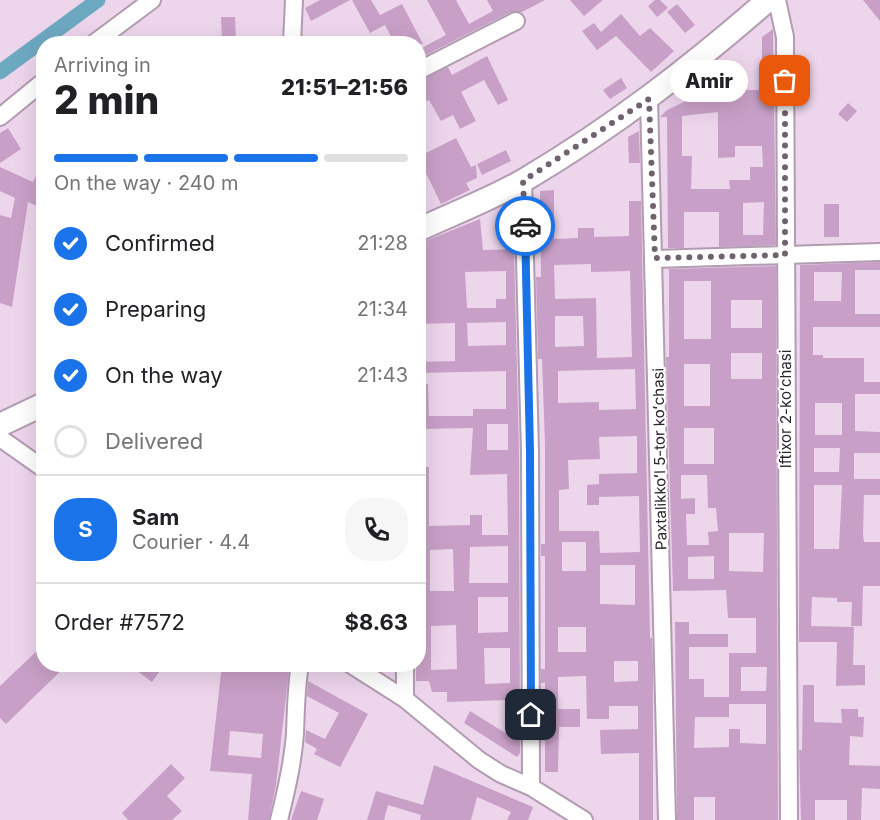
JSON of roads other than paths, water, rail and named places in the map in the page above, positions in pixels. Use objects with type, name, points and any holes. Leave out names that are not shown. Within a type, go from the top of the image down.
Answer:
[{"type":"street","points":[[104,36],[152,0]]},
{"type":"street","points":[[426,226],[523,181],[649,99],[686,71],[768,0]]},
{"type":"street","name":"Iftixor 2-koʻchasi","points":[[777,0],[785,37],[789,820]]},
{"type":"street","points":[[293,36],[296,1]]},
{"type":"street","points":[[426,67],[516,21]]},
{"type":"street","points":[[0,117],[36,88]]},
{"type":"street","name":"Paxtalikkoʻl 5-tor koʻchasi","points":[[649,99],[655,258],[667,820]]},
{"type":"street","points":[[523,181],[530,452],[531,786]]},
{"type":"street","points":[[655,258],[880,252]]},
{"type":"street","points":[[0,425],[36,408]]},
{"type":"street","points":[[0,438],[36,463]]},
{"type":"street","points":[[279,820],[289,778],[299,672]]},
{"type":"street","points":[[363,672],[405,699],[479,760],[501,774],[531,786],[584,820]]},
{"type":"street","points":[[405,672],[405,699]]},
{"type":"waterway","points":[[49,36],[98,0]]},
{"type":"waterway","points":[[0,72],[36,46]]},
{"type":"place","name":"Amir","points":[[785,81]]}]
